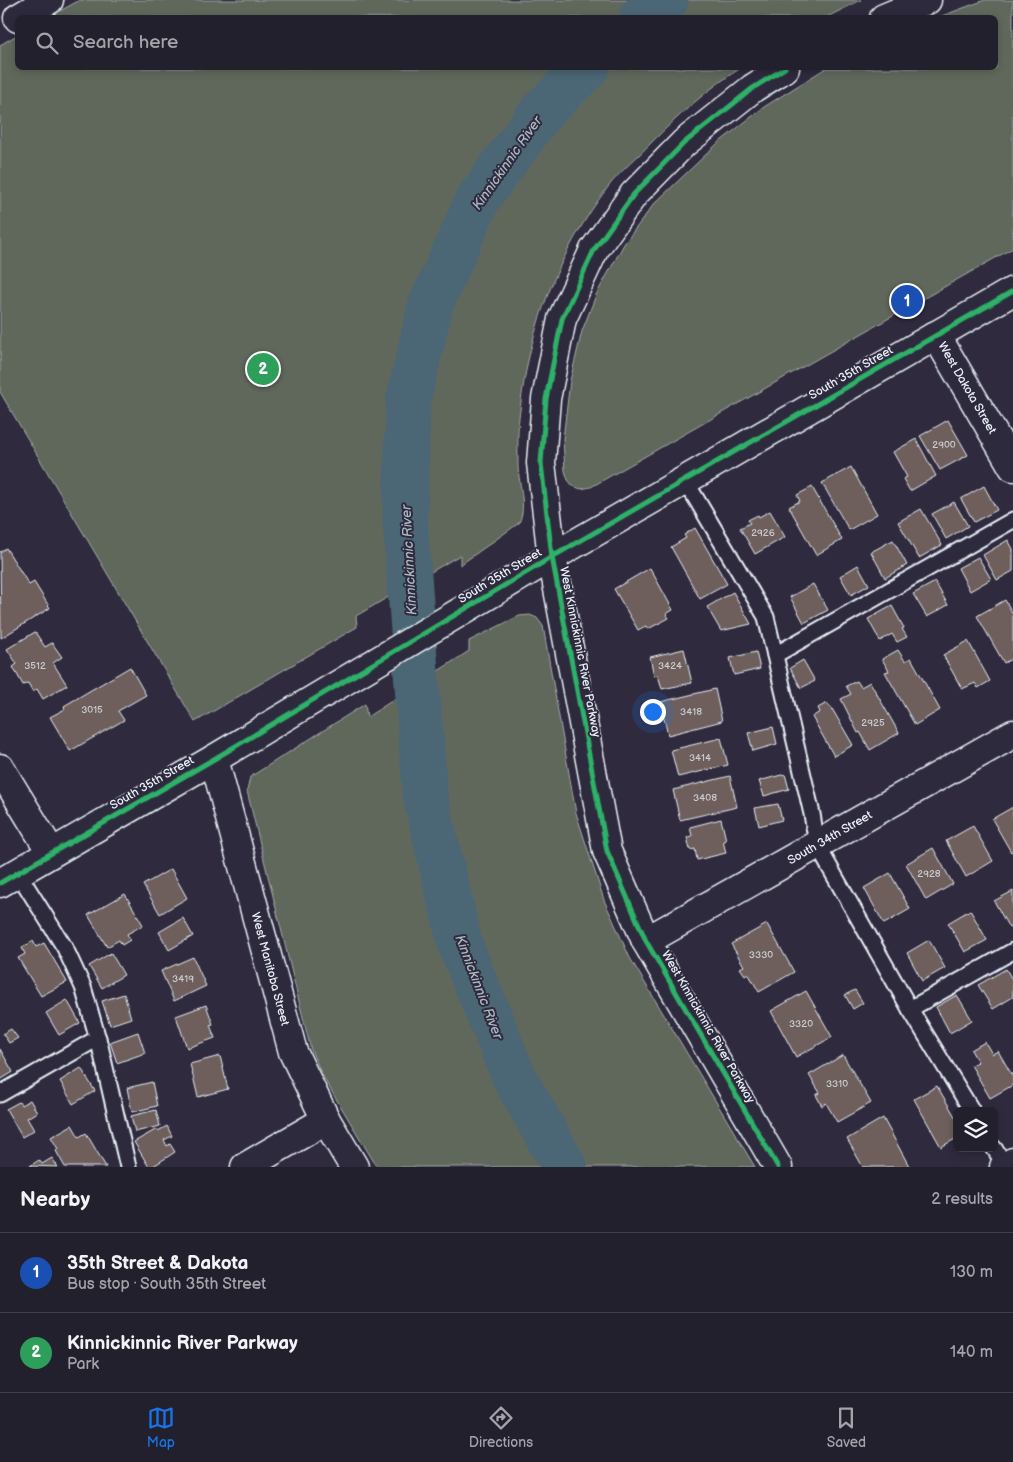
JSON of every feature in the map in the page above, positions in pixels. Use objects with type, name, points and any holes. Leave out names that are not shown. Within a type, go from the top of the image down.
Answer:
[{"type":"street","points":[[23,15],[49,0]]},
{"type":"street","points":[[891,15],[927,0]]},
{"type":"street","points":[[0,28],[15,20]]},
{"type":"street","name":"West Kinnickinnic River Parkway","points":[[778,1167],[646,941],[607,851],[552,557],[541,463],[546,400],[562,319],[594,250],[634,194],[684,143],[753,88],[782,70]]},
{"type":"street","name":"South 35th Street","points":[[9,878],[50,852],[214,759],[552,557],[1013,291]]},
{"type":"street","name":"West Dakota Street","points":[[936,335],[1013,467]]},
{"type":"street","name":"South 34th Street","points":[[646,941],[1013,734]]},
{"type":"street","name":"West Manitoba Street","points":[[214,759],[293,1052],[326,1120],[354,1167]]},
{"type":"street","points":[[0,768],[50,852]]},
{"type":"street","points":[[245,1167],[326,1120]]},
{"type":"street","points":[[1005,1167],[1013,1162]]},
{"type":"lane","points":[[685,480],[766,617],[812,814],[817,846],[910,1009],[970,1107]]},
{"type":"lane","points":[[775,655],[1013,520]]},
{"type":"lane","points":[[9,878],[65,948],[83,987],[98,1038],[128,1167]]},
{"type":"lane","points":[[910,1009],[1013,951]]},
{"type":"lane","points":[[0,1094],[98,1038]]},
{"type":"lane","points":[[996,1152],[1005,1167]]},
{"type":"shaded area","points":[[80,0],[861,0],[831,15],[53,15]]},
{"type":"shaded area","points":[[985,0],[1013,0],[1013,248],[591,487],[581,489],[573,486],[568,480],[565,471],[563,439],[570,381],[582,331],[596,295],[624,244],[654,204],[717,144],[764,107],[823,70],[998,70],[998,15],[944,15]]},
{"type":"shaded area","points":[[15,36],[15,70],[738,70],[694,103],[618,175],[590,212],[574,238],[549,292],[539,321],[524,380],[518,431],[518,467],[522,503],[519,523],[460,565],[460,555],[356,616],[357,627],[195,722],[0,392],[0,45]]},
{"type":"shaded area","points":[[530,615],[537,618],[543,626],[576,813],[604,900],[630,958],[755,1167],[377,1167],[323,1077],[311,1050],[247,791],[250,777],[365,704],[367,717],[469,651],[469,641],[519,616]]},
{"type":"building","points":[[948,420],[968,455],[940,470],[920,436]]},
{"type":"building","points":[[916,439],[936,476],[910,491],[903,479],[907,477],[893,452]]},
{"type":"building","points":[[851,467],[877,514],[849,530],[822,483]]},
{"type":"building","points":[[984,486],[997,510],[974,522],[961,499]]},
{"type":"building","points":[[812,487],[842,540],[816,555],[789,507],[800,501],[797,495]]},
{"type":"building","points":[[954,502],[968,526],[946,539],[932,514]]},
{"type":"building","points":[[921,509],[942,545],[919,558],[898,522]]},
{"type":"building","points":[[770,511],[785,537],[755,554],[740,528],[750,523],[748,520]]},
{"type":"building","points":[[695,528],[727,584],[700,599],[671,547],[686,538],[684,535]]},
{"type":"building","points":[[893,540],[907,565],[885,578],[871,552]]},
{"type":"building","points":[[1008,540],[1013,549],[1013,571],[997,580],[983,555]]},
{"type":"building","points":[[6,548],[29,585],[34,582],[50,608],[1,638],[0,552]]},
{"type":"building","points":[[978,557],[991,579],[970,591],[958,568]]},
{"type":"building","points":[[858,565],[869,585],[851,595],[840,576]]},
{"type":"building","points":[[650,568],[673,610],[666,614],[669,618],[648,629],[646,626],[638,630],[614,589]]},
{"type":"building","points":[[935,582],[948,605],[927,617],[913,594]]},
{"type":"building","points":[[813,584],[828,610],[804,623],[790,597]]},
{"type":"building","points":[[733,592],[751,624],[721,631],[707,607]]},
{"type":"building","points":[[1005,600],[1013,614],[1013,658],[1004,663],[977,616]]},
{"type":"building","points":[[892,606],[907,637],[897,642],[892,634],[880,641],[868,619]]},
{"type":"building","points":[[35,632],[45,647],[52,643],[62,657],[53,663],[67,685],[43,699],[37,689],[33,692],[28,683],[23,685],[13,667],[17,664],[7,649]]},
{"type":"building","points":[[968,641],[990,681],[978,688],[975,683],[962,689],[943,655]]},
{"type":"building","points":[[684,649],[692,683],[662,689],[658,675],[654,676],[650,657]]},
{"type":"building","points":[[898,650],[905,661],[911,658],[940,710],[915,725],[885,672],[889,671],[882,659]]},
{"type":"building","points":[[756,652],[760,669],[734,675],[730,658]]},
{"type":"building","points":[[803,660],[815,681],[801,688],[790,668]]},
{"type":"building","points":[[130,667],[146,695],[118,711],[124,720],[70,751],[50,717],[65,709],[64,706]]},
{"type":"building","points":[[857,681],[861,687],[870,682],[899,733],[870,750],[860,732],[858,733],[841,699],[851,694],[846,686]]},
{"type":"building","points":[[715,689],[722,721],[668,735],[660,702]]},
{"type":"building","points":[[827,703],[853,745],[834,756],[812,717],[820,712],[818,708]]},
{"type":"building","points":[[773,727],[777,744],[753,751],[748,733]]},
{"type":"building","points":[[721,738],[728,765],[678,777],[671,750]]},
{"type":"building","points":[[785,774],[789,789],[764,796],[759,781]]},
{"type":"building","points":[[730,776],[737,807],[680,820],[673,790]]},
{"type":"building","points":[[778,804],[782,820],[759,826],[755,808]]},
{"type":"building","points":[[1013,807],[1013,851],[1011,852],[992,819]]},
{"type":"building","points":[[721,819],[726,840],[723,841],[726,853],[697,860],[695,849],[690,850],[687,837],[692,836],[690,827]]},
{"type":"building","points":[[973,826],[993,861],[966,877],[946,841]]},
{"type":"building","points":[[933,848],[953,884],[926,900],[906,864]]},
{"type":"building","points":[[171,869],[187,898],[160,914],[143,885]]},
{"type":"building","points":[[890,873],[910,909],[884,924],[864,888]]},
{"type":"building","points":[[1013,891],[1013,926],[1009,928],[994,901]]},
{"type":"building","points":[[125,894],[143,925],[127,934],[130,940],[122,945],[119,940],[107,947],[88,915]]},
{"type":"building","points":[[970,910],[987,940],[965,952],[948,923]]},
{"type":"building","points":[[183,918],[193,936],[169,950],[159,932]]},
{"type":"building","points":[[767,924],[794,972],[759,992],[748,973],[745,975],[740,968],[744,966],[731,944]]},
{"type":"building","points":[[929,940],[945,968],[922,981],[907,953]]},
{"type":"building","points":[[33,941],[36,947],[44,943],[67,982],[41,996],[18,958],[25,954],[22,948]]},
{"type":"building","points":[[111,953],[124,975],[102,988],[89,966]]},
{"type":"building","points":[[193,957],[206,986],[174,1001],[161,971]]},
{"type":"building","points":[[1006,969],[1013,981],[1013,997],[993,1009],[978,985]]},
{"type":"building","points":[[855,990],[863,1003],[853,1009],[845,995]]},
{"type":"building","points":[[806,991],[832,1037],[796,1057],[771,1011]]},
{"type":"building","points":[[124,994],[131,1018],[110,1025],[102,1001]]},
{"type":"building","points":[[957,995],[972,1020],[950,1033],[936,1007]]},
{"type":"building","points":[[67,1000],[80,1023],[59,1035],[46,1013]]},
{"type":"building","points":[[206,1005],[213,1024],[210,1025],[215,1038],[187,1048],[176,1016]]},
{"type":"building","points":[[11,1029],[18,1038],[9,1043],[3,1034]]},
{"type":"building","points":[[138,1032],[145,1053],[117,1063],[110,1042]]},
{"type":"building","points":[[985,1042],[992,1054],[998,1051],[1013,1077],[1013,1085],[990,1098],[971,1065],[978,1062],[971,1050]]},
{"type":"building","points":[[0,1049],[13,1072],[0,1080]]},
{"type":"building","points":[[843,1055],[871,1103],[837,1122],[826,1103],[822,1106],[816,1095],[820,1093],[809,1075]]},
{"type":"building","points":[[220,1056],[228,1089],[198,1097],[190,1064]]},
{"type":"building","points":[[81,1068],[95,1091],[73,1104],[60,1081]]},
{"type":"building","points":[[152,1082],[157,1106],[132,1112],[127,1088]]},
{"type":"building","points":[[937,1086],[953,1113],[953,1140],[941,1147],[914,1099]]},
{"type":"building","points":[[30,1100],[37,1112],[27,1118],[34,1130],[22,1137],[6,1109],[19,1102],[21,1105]]},
{"type":"building","points":[[156,1110],[160,1126],[135,1132],[131,1116]]},
{"type":"building","points":[[883,1118],[909,1166],[863,1167],[847,1139]]},
{"type":"building","points":[[72,1125],[79,1137],[86,1133],[106,1167],[65,1167],[51,1137]]},
{"type":"building","points":[[167,1126],[172,1136],[164,1140],[167,1146],[170,1144],[175,1152],[149,1167],[134,1142],[157,1129],[158,1131]]},
{"type":"building","points":[[52,1158],[58,1167],[30,1166],[39,1160],[42,1164]]},
{"type":"waterway","name":"Kinnickinnic River","points":[[645,15],[666,0]]},
{"type":"waterway","name":"Kinnickinnic River","points":[[565,1167],[515,1079],[461,947],[425,795],[405,520],[408,401],[431,304],[478,199],[543,110],[585,70]]},
{"type":"cycle path","points":[[778,1167],[646,941],[607,851],[552,557],[541,463],[546,399],[562,319],[594,250],[634,194],[684,143],[753,88],[782,70]]},
{"type":"cycle path","points":[[0,883],[214,759],[552,557],[1013,291]]},
{"type":"place","name":"35th Street & Dakota","points":[[907,301]]},
{"type":"place","name":"Kinnickinnic River Parkway","points":[[263,369]]}]
